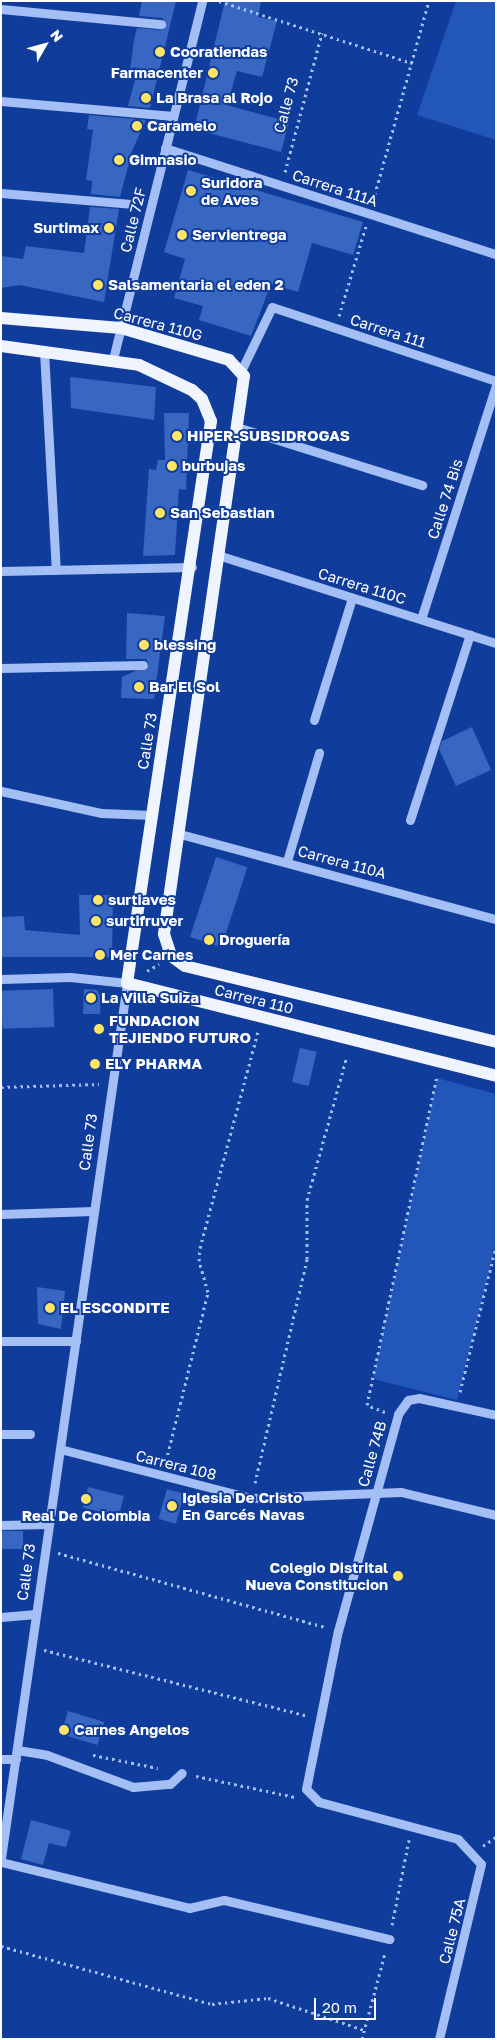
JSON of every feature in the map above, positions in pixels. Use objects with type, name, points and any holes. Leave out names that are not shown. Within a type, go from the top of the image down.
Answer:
[{"type":"main road","name":"Carrera 110G","points":[[1,318],[122,328],[229,360],[241,371]]},
{"type":"main road","points":[[1,346],[114,359]]},
{"type":"main road","name":"Calle 73","points":[[114,359],[163,374],[192,390],[209,412],[212,429],[127,983]]},
{"type":"main road","points":[[171,956],[164,934],[240,428],[246,384],[241,371]]},
{"type":"main road","name":"Carrera 110","points":[[171,956],[185,966],[496,1042]]},
{"type":"main road","name":"Carrera 110","points":[[127,983],[496,1076]]},
{"type":"street","name":"Calle 72F","points":[[114,359],[202,1]]},
{"type":"street","points":[[1,9],[161,24]]},
{"type":"street","points":[[1,101],[173,116]]},
{"type":"street","name":"Carrera 111A","points":[[165,148],[496,254]]},
{"type":"street","points":[[1,193],[131,204]]},
{"type":"street","name":"Carrera 111","points":[[241,371],[272,307],[496,381]]},
{"type":"street","points":[[44,351],[56,570]]},
{"type":"street","name":"Calle 74 Bis","points":[[421,619],[496,386]]},
{"type":"street","points":[[240,428],[422,485]]},
{"type":"street","name":"Carrera 110C","points":[[220,556],[496,642]]},
{"type":"street","points":[[1,572],[192,567]]},
{"type":"street","points":[[314,720],[352,598]]},
{"type":"street","points":[[410,820],[470,634]]},
{"type":"street","points":[[1,668],[143,665]]},
{"type":"street","points":[[287,861],[319,754]]},
{"type":"street","points":[[1,791],[101,813],[152,815]]},
{"type":"street","name":"Carrera 110A","points":[[180,834],[287,861],[496,919]]},
{"type":"street","name":"Carrera 110","points":[[1,979],[70,976],[127,983]]},
{"type":"street","name":"Calle 73","points":[[1,1860],[127,983]]},
{"type":"street","points":[[1,1214],[94,1211]]},
{"type":"street","points":[[1,1341],[76,1341]]},
{"type":"street","points":[[398,1414],[408,1400],[419,1398],[496,1416]]},
{"type":"street","name":"Calle 74B","points":[[398,1414],[338,1631],[306,1789],[319,1802],[458,1839]]},
{"type":"street","points":[[1,1434],[30,1434]]},
{"type":"street","name":"Carrera 108","points":[[60,1449],[251,1498],[292,1500],[376,1490],[400,1492],[496,1515]]},
{"type":"street","points":[[1,1526],[49,1524]]},
{"type":"street","points":[[1,1617],[36,1614]]},
{"type":"street","points":[[1,1758],[16,1754],[48,1755],[133,1787],[170,1784],[182,1774]]},
{"type":"street","name":"Calle 75A","points":[[439,2039],[481,1864],[458,1839]]},
{"type":"street","points":[[1,1860],[189,1908],[224,1900],[389,1939]]},
{"type":"path","points":[[219,1],[322,32],[412,63]]},
{"type":"path","points":[[336,328],[370,214],[429,1]]},
{"type":"path","name":"Calle 73","points":[[281,185],[322,32]]},
{"type":"path","points":[[127,983],[171,956]]},
{"type":"path","points":[[162,1476],[208,1292],[199,1260],[200,1248],[259,1029]]},
{"type":"path","points":[[251,1498],[308,1259],[307,1200],[348,1052]]},
{"type":"path","name":"Calle 74B","points":[[398,1414],[375,1411],[367,1405],[438,1071]]},
{"type":"path","points":[[1,1088],[112,1084]]},
{"type":"path","points":[[457,1407],[496,1247]]},
{"type":"path","points":[[46,1549],[338,1631]]},
{"type":"path","points":[[32,1647],[319,1718]]},
{"type":"path","points":[[1,1946],[212,2004],[268,1998],[364,2030]]},
{"type":"shaded area","points":[[456,1],[496,1],[496,140],[417,115]]},
{"type":"shaded area","points":[[437,1078],[496,1094],[496,1245],[457,1400],[373,1379]]},
{"type":"building","points":[[142,1],[176,1],[150,108],[128,106],[137,72],[130,71],[134,40],[137,28],[161,30],[167,24],[162,18],[139,16]]},
{"type":"building","points":[[225,1],[261,1],[258,17],[277,21],[262,77],[237,71],[227,105],[289,122],[281,152],[194,129]]},
{"type":"building","points":[[89,115],[146,120],[132,151],[120,197],[91,194],[92,181],[86,180],[93,130],[87,129]]},
{"type":"building","points":[[188,170],[363,222],[353,255],[312,243],[298,292],[271,284],[251,336],[199,320],[203,306],[174,298],[185,259],[164,252]]},
{"type":"building","points":[[90,207],[119,209],[104,302],[20,285],[1,288],[1,256],[23,259],[26,246],[84,253]]},
{"type":"building","points":[[70,377],[156,387],[154,420],[71,408]]},
{"type":"building","points":[[164,413],[189,413],[186,490],[179,489],[175,555],[143,556],[149,469],[156,470],[158,460],[165,460]]},
{"type":"building","points":[[127,613],[165,616],[154,699],[121,698],[122,677],[149,665],[146,659],[126,659]]},
{"type":"building","points":[[472,727],[491,770],[456,786],[439,749],[442,741]]},
{"type":"building","points":[[216,857],[247,867],[221,947],[190,937]]},
{"type":"building","points":[[79,895],[113,895],[112,957],[1,957],[1,917],[24,916],[25,930],[80,935]]},
{"type":"building","points":[[53,989],[54,1027],[2,1029],[1,991]]},
{"type":"building","points":[[84,989],[97,990],[101,997],[100,1014],[83,1014]]},
{"type":"building","points":[[300,1048],[317,1052],[309,1086],[292,1082]]},
{"type":"building","name":"EL ESCONDITE","points":[[37,1287],[65,1291],[61,1329],[38,1324]]},
{"type":"building","points":[[88,1487],[124,1496],[119,1516],[83,1507]]},
{"type":"building","name":"Iglesia De Cristo En Garcés Navas","points":[[167,1489],[184,1494],[176,1524],[158,1519]]},
{"type":"building","points":[[1,1531],[23,1531],[23,1549],[1,1549]]},
{"type":"building","points":[[68,1711],[104,1722],[97,1745],[61,1734]]},
{"type":"building","points":[[31,1820],[71,1831],[66,1847],[49,1843],[43,1865],[21,1859]]},
{"type":"place","name":"Cooratiendas","points":[[160,52]]},
{"type":"place","name":"Farmacenter","points":[[213,73]]},
{"type":"place","name":"La Brasa al Rojo","points":[[146,98]]},
{"type":"place","name":"Caramelo","points":[[137,126]]},
{"type":"place","name":"Gimnasio","points":[[119,160]]},
{"type":"place","name":"Suridora de Aves","points":[[191,191]]},
{"type":"place","name":"Surtimax","points":[[109,228]]},
{"type":"place","name":"Servientrega","points":[[182,235]]},
{"type":"place","name":"Salsamentaria el eden 2","points":[[98,285]]},
{"type":"place","name":"HIPER-SUBSIDROGAS","points":[[177,436]]},
{"type":"place","name":"burbujas","points":[[172,466]]},
{"type":"place","name":"San Sebastian","points":[[160,513]]},
{"type":"place","name":"blessing","points":[[144,645]]},
{"type":"place","name":"Bar El Sol","points":[[139,687]]},
{"type":"place","name":"surtiaves","points":[[98,900]]},
{"type":"place","name":"surtifruver","points":[[96,921]]},
{"type":"place","name":"Droguería","points":[[209,940]]},
{"type":"place","name":"Mer Carnes","points":[[100,955]]},
{"type":"place","name":"La Villa Suiza","points":[[91,998]]},
{"type":"place","name":"FUNDACION TEJIENDO FUTURO","points":[[99,1029]]},
{"type":"place","name":"ELY PHARMA","points":[[95,1064]]},
{"type":"place","name":"EL ESCONDITE","points":[[50,1308]]},
{"type":"place","name":"Real De Colombia","points":[[86,1499]]},
{"type":"place","name":"Iglesia De Cristo En Garcés Navas","points":[[172,1506]]},
{"type":"place","name":"Colegio Distrital Nueva Constitucion","points":[[398,1576]]},
{"type":"place","name":"Carnes Angelos","points":[[64,1730]]}]
